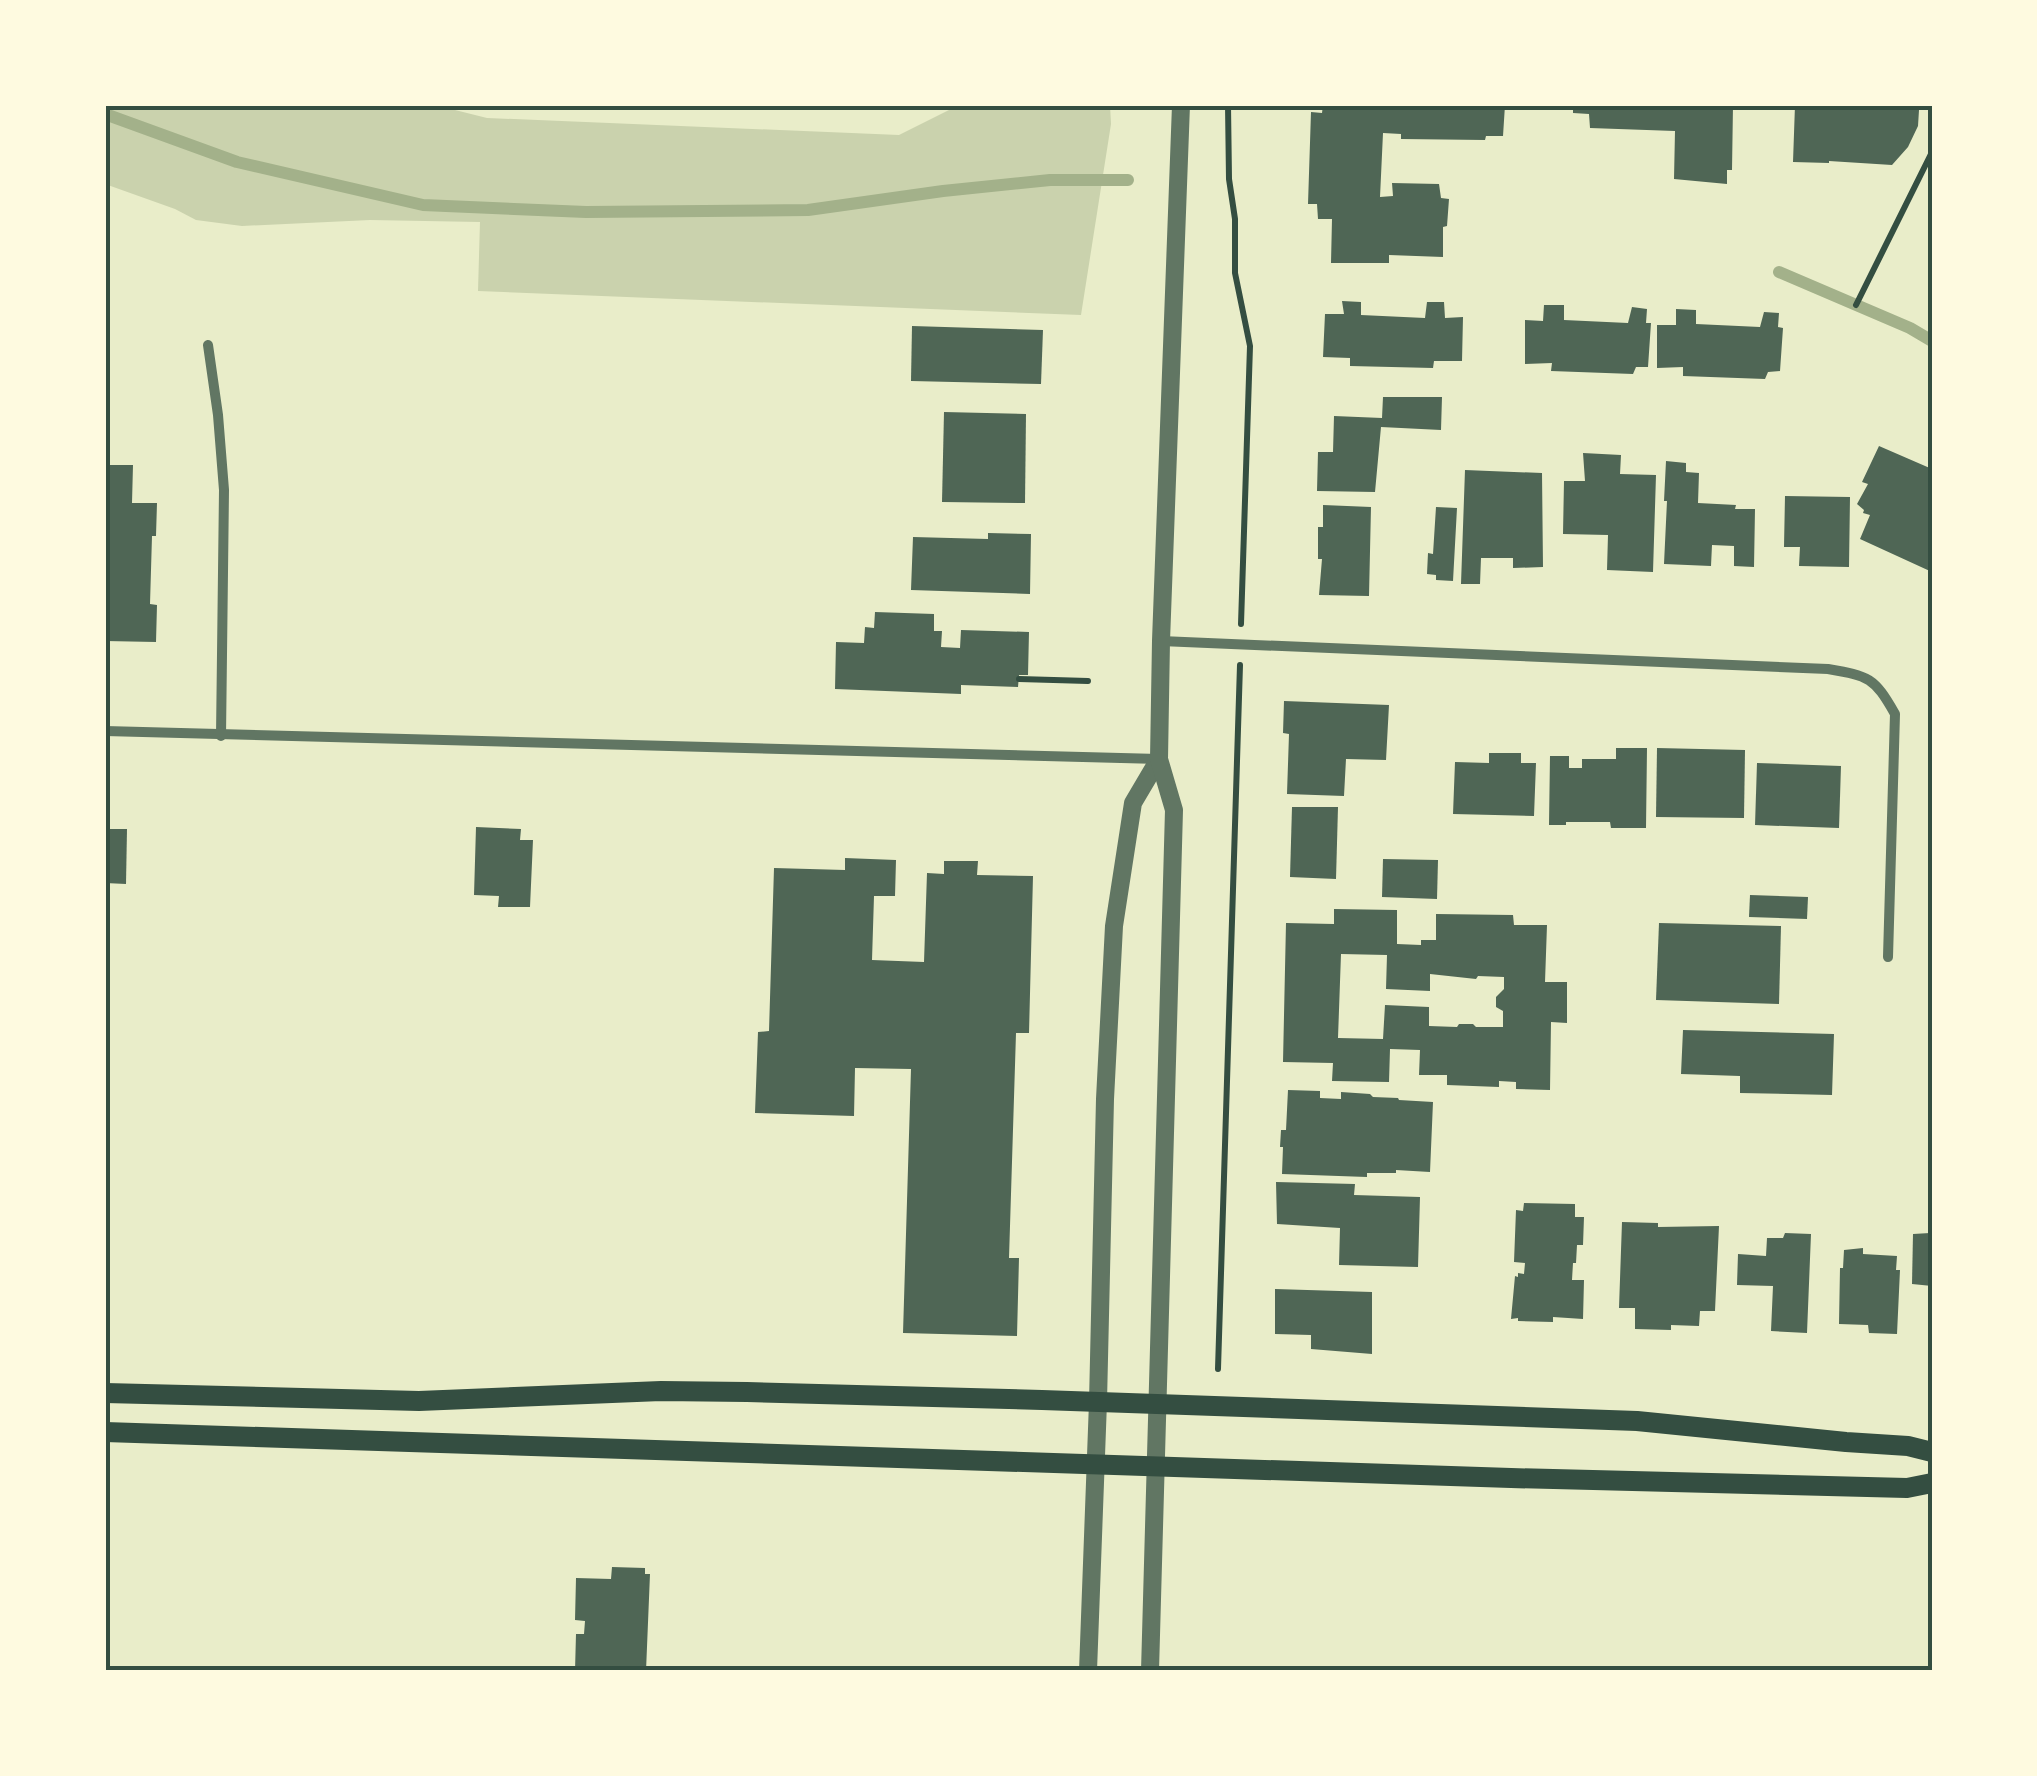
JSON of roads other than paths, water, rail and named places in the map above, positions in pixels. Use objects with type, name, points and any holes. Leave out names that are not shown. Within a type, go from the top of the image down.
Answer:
[{"type":"main road","points":[[105,1393],[419,1402],[660,1391],[1098,1402],[1637,1421],[1908,1446],[1932,1452]]},
{"type":"main road","points":[[105,1432],[1907,1488],[1932,1483]]},
{"type":"street","points":[[1150,1671],[1174,810],[1159,758],[1161,640],[1181,105]]},
{"type":"street","points":[[208,344],[224,490],[221,736]]},
{"type":"street","points":[[1161,640],[1828,669],[1862,675],[1882,690],[1896,714],[1888,957]]},
{"type":"street","points":[[105,731],[1159,758]]},
{"type":"street","points":[[1088,1671],[1114,926],[1133,802],[1159,758]]},
{"type":"waterway","points":[[105,114],[237,162],[423,205],[586,212],[808,210],[1050,180],[1128,180]]},
{"type":"waterway","points":[[1779,272],[1932,341]]}]
